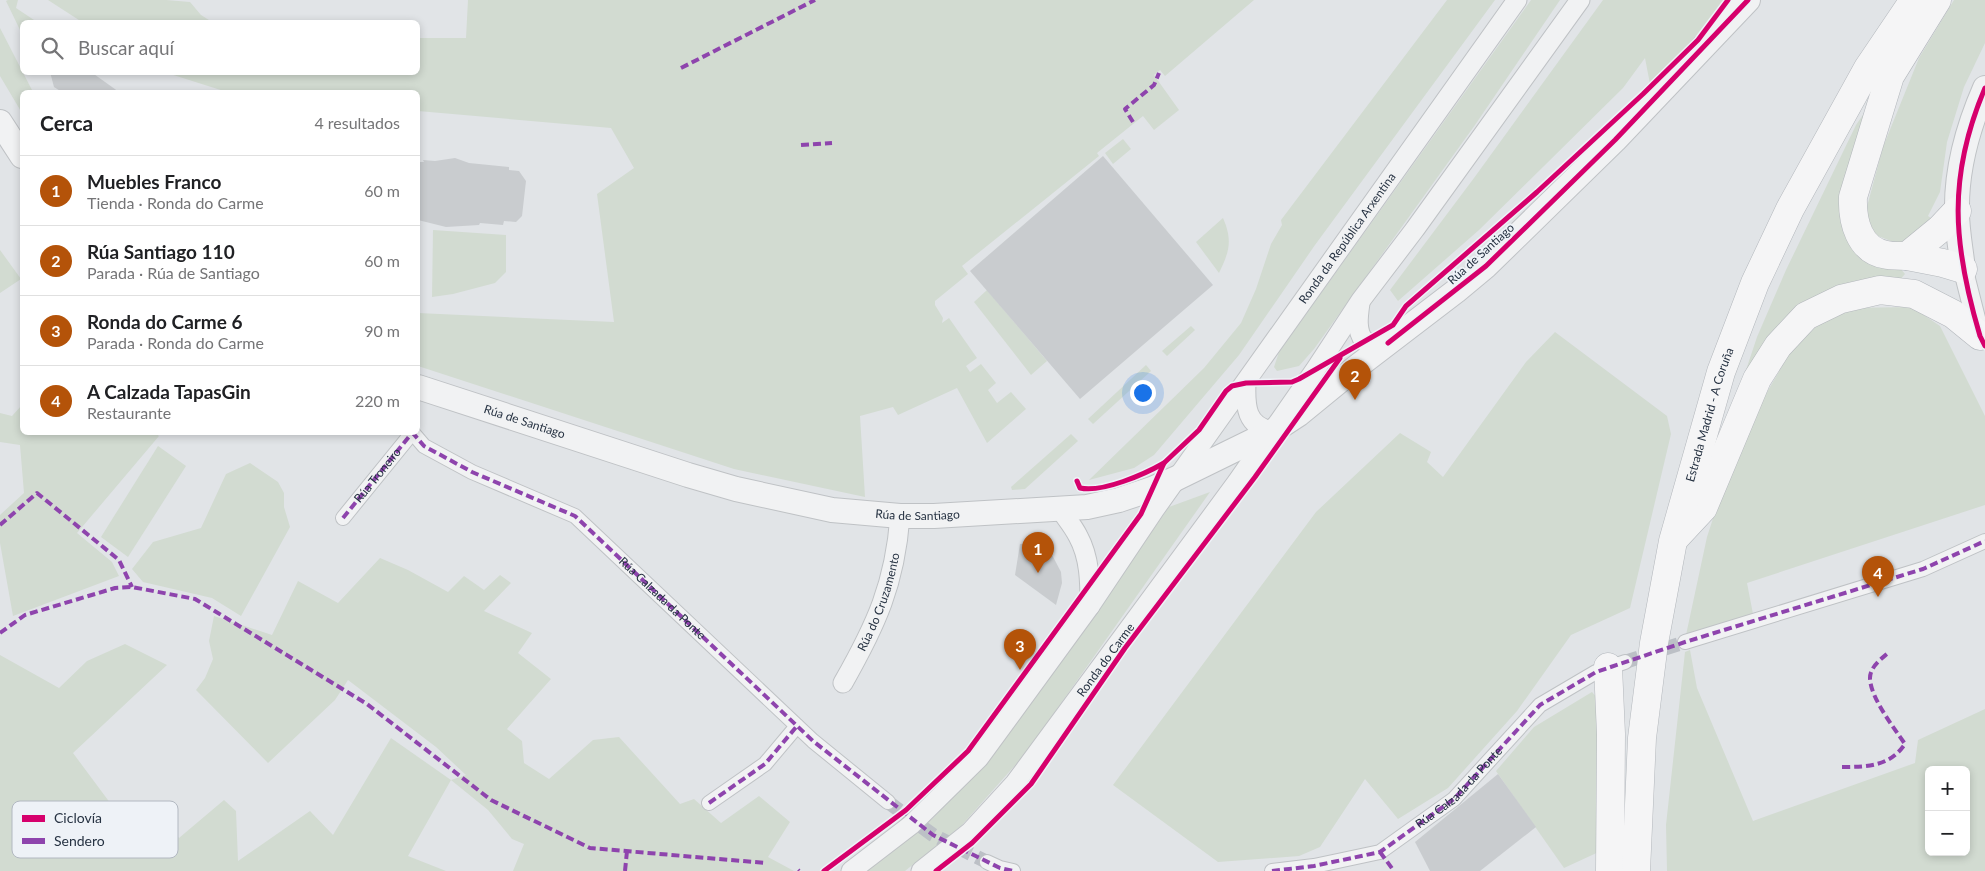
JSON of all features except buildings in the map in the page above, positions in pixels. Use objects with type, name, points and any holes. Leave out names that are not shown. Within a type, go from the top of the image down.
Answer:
[{"type":"highway","name":"Estrada Madrid - A Coruña","points":[[1636,871],[1642,738],[1654,643],[1673,542],[1721,372],[1755,283],[1790,209],[1868,68],[1914,0]]},
{"type":"highway","points":[[1937,0],[1890,76],[1853,197],[1852,215],[1857,231],[1869,247],[1886,255],[1907,256],[1944,263],[1963,270]]},
{"type":"highway","points":[[1907,256],[1940,229],[1957,211]]},
{"type":"highway","points":[[1914,294],[1963,270]]},
{"type":"highway","points":[[1673,542],[1703,508],[1757,379],[1778,346],[1806,316],[1841,299],[1880,290],[1914,294],[1954,314],[1982,341]]},
{"type":"highway","points":[[1610,862],[1611,734],[1616,665]]},
{"type":"street","name":"Ronda da República Arxentina","points":[[1177,478],[1518,0]]},
{"type":"street","points":[[1246,383],[1247,407],[1250,418],[1263,430],[1273,431],[1361,300],[1415,229],[1580,0]]},
{"type":"street","name":"Rúa de Santiago","points":[[420,388],[688,475],[832,510],[900,516],[1060,509],[1110,503],[1152,490],[1273,431],[1299,414],[1486,266],[1615,140],[1748,0]]},
{"type":"street","points":[[1982,341],[1963,270],[1957,211],[1961,166],[1969,129],[1985,88]]},
{"type":"street","points":[[0,122],[20,153]]},
{"type":"street","points":[[1361,300],[1358,319],[1359,334],[1364,341],[1370,344],[1388,343]]},
{"type":"street","name":"Ronda do Carme","points":[[921,871],[970,832],[1014,783],[1273,431]]},
{"type":"street","name":"Rúa Troneiro","points":[[343,518],[410,435]]},
{"type":"street","name":"Rúa Calzada da Ponte","points":[[414,435],[424,446],[472,472],[575,516],[813,741],[888,802]]},
{"type":"street","points":[[851,871],[911,826],[979,758],[1090,606],[1177,478]]},
{"type":"street","points":[[1060,509],[1078,536],[1086,557],[1090,574],[1090,606]]},
{"type":"street","name":"Rúa do Cruzamento","points":[[843,683],[869,637],[891,579],[900,516]]},
{"type":"street","points":[[1685,642],[1923,569],[1985,541]]},
{"type":"street","name":"Rúa Calzada da Ponte","points":[[1272,871],[1314,866],[1380,852],[1454,799],[1540,705],[1596,672],[1616,665]]},
{"type":"street","points":[[709,803],[765,764],[797,726]]},
{"type":"street","points":[[987,862],[1013,871]]},
{"type":"shaded area","points":[[18,0],[16,8],[34,20],[20,20],[20,30],[6,1]]},
{"type":"shaded area","points":[[48,0],[166,0],[190,2],[201,15],[209,20],[79,20]]},
{"type":"shaded area","points":[[468,0],[1254,0],[1165,76],[1160,70],[1154,75],[1179,110],[1154,130],[1143,116],[1097,153],[1099,156],[962,266],[968,274],[935,301],[935,305],[943,318],[942,323],[949,318],[977,358],[966,366],[970,372],[981,364],[996,383],[988,390],[997,403],[1011,392],[1026,409],[987,443],[957,388],[898,415],[893,407],[860,416],[865,497],[734,469],[420,367],[420,313],[614,322],[597,194],[634,168],[611,128],[420,111],[420,90],[221,90],[173,75],[420,75],[420,38],[466,38]]},
{"type":"shaded area","points":[[1447,0],[1495,0],[1315,245],[1239,355],[1154,455],[1134,468],[1089,480],[1204,368],[1241,323],[1256,289],[1271,244],[1282,225],[1281,220]]},
{"type":"shaded area","points":[[1531,0],[1560,0],[1475,125],[1314,349],[1299,366],[1277,371],[1274,367],[1279,352]]},
{"type":"shaded area","points":[[1603,0],[1725,0],[1711,20],[1650,84],[1645,58],[1623,88],[1479,230],[1398,301],[1390,290]]},
{"type":"shaded area","points":[[1954,0],[1985,0],[1985,43],[1964,87],[1947,142],[1940,192],[1928,216],[1935,221],[1912,240],[1896,243],[1873,234],[1865,214],[1883,147],[1919,58]]},
{"type":"shaded area","points":[[0,28],[20,67],[20,75],[24,75],[32,90],[20,90],[20,110],[0,76]]},
{"type":"shaded area","points":[[1878,93],[1843,200],[1905,274],[1898,282],[1825,297],[1731,415],[1757,337],[1786,270],[1856,125]]},
{"type":"shaded area","points":[[1123,139],[1131,149],[1113,164],[1105,153]]},
{"type":"shaded area","points":[[1223,218],[1229,240],[1225,259],[1219,273],[1196,242]]},
{"type":"shaded area","points":[[433,230],[506,235],[506,272],[495,283],[453,294],[432,297]]},
{"type":"shaded area","points":[[0,250],[20,280],[0,293]]},
{"type":"shaded area","points":[[987,290],[1047,361],[1031,375],[974,302]]},
{"type":"shaded area","points":[[1912,307],[1940,326],[1985,416],[1985,505],[1747,583],[1753,614],[1686,635],[1707,537],[1720,497],[1763,399],[1791,351],[1823,320],[1847,308]]},
{"type":"shaded area","points":[[1191,326],[1195,330],[1167,356],[1162,351]]},
{"type":"shaded area","points":[[1555,332],[1667,416],[1671,434],[1630,608],[1571,635],[1517,711],[1448,788],[1398,819],[1365,779],[1320,847],[1299,856],[1218,862],[1113,785],[1316,512],[1400,433],[1431,452],[1427,462],[1443,477],[1526,362]]},
{"type":"shaded area","points":[[1146,365],[1151,371],[1093,424],[1088,419]]},
{"type":"shaded area","points":[[20,407],[20,435],[159,436],[77,533],[112,562],[119,576],[13,616],[0,543],[0,515],[24,493],[20,445],[0,442],[0,413],[12,416]]},
{"type":"shaded area","points":[[1071,434],[1078,441],[1025,489],[1012,490],[1011,487]]},
{"type":"shaded area","points":[[158,446],[186,466],[128,557],[101,537]]},
{"type":"shaded area","points":[[250,463],[278,482],[284,493],[284,507],[290,527],[241,616],[212,598],[143,582],[132,569],[153,542],[201,528],[226,474]]},
{"type":"shaded area","points":[[1210,492],[1026,753],[962,825],[905,871],[860,871],[932,819],[983,765],[1169,507]]},
{"type":"shaded area","points":[[380,558],[408,570],[448,592],[464,576],[484,590],[500,575],[511,583],[484,611],[532,633],[518,653],[551,679],[507,729],[522,741],[524,763],[549,779],[593,740],[619,737],[680,804],[694,799],[721,823],[759,796],[790,822],[768,857],[794,871],[513,871],[524,844],[512,839],[488,810],[451,780],[466,775],[436,747],[348,680],[335,700],[268,763],[196,690],[205,678],[213,659],[209,641],[214,616],[272,635],[298,581],[338,603]]},
{"type":"shaded area","points":[[125,644],[167,665],[73,753],[109,801],[12,801],[12,858],[178,858],[178,837],[179,838],[224,800],[236,811],[238,861],[310,811],[333,835],[391,738],[451,780],[408,856],[446,871],[0,871],[0,655],[59,688],[87,661]]},
{"type":"shaded area","points":[[1690,650],[1697,688],[1753,821],[1915,763],[1918,740],[1985,709],[1985,871],[1667,871],[1666,825],[1685,652]]},
{"type":"shaded area","points":[[1592,692],[1604,706],[1603,850],[1564,868],[1496,771],[1534,727]]},
{"type":"tunnel","points":[[1625,662],[1685,642]]},
{"type":"tunnel","points":[[888,802],[933,835],[987,862]]},
{"type":"marked path","points":[[681,68],[815,0]]},
{"type":"marked path","points":[[1133,122],[1125,109],[1154,85],[1159,73]]},
{"type":"marked path","points":[[801,145],[832,143]]},
{"type":"marked path","points":[[343,518],[410,435]]},
{"type":"marked path","points":[[415,435],[424,446],[472,472],[575,516],[813,741],[933,835],[1000,868],[1013,871]]},
{"type":"marked path","points":[[0,525],[37,493],[119,560],[132,587]]},
{"type":"marked path","points":[[1272,871],[1314,866],[1380,852],[1454,799],[1540,705],[1596,672],[1685,642],[1923,569],[1985,541]]},
{"type":"marked path","points":[[0,633],[25,615],[115,588],[132,587],[195,599],[367,704],[491,800],[590,848],[766,863]]},
{"type":"marked path","points":[[1842,767],[1878,764],[1892,757],[1905,744],[1883,712],[1871,686],[1870,674],[1872,670],[1888,653]]},
{"type":"marked path","points":[[709,803],[765,764],[797,726]]},
{"type":"marked path","points":[[625,871],[627,851]]},
{"type":"marked path","points":[[1380,852],[1394,871]]},
{"type":"cycle path","points":[[824,871],[906,810],[968,751],[1141,514],[1164,463],[1199,430],[1226,391],[1232,386],[1246,383],[1292,382],[1393,325],[1406,306],[1537,192],[1643,94],[1698,40],[1728,0]]},
{"type":"cycle path","points":[[1388,343],[1486,266],[1615,140],[1748,0]]},
{"type":"cycle path","points":[[1985,88],[1964,152],[1958,211],[1964,271],[1980,336],[1985,346]]},
{"type":"cycle path","points":[[936,871],[972,843],[1031,784],[1125,648],[1255,477],[1340,358]]},
{"type":"cycle path","points":[[1077,481],[1080,488],[1100,488],[1123,482],[1164,463]]},
{"type":"place","name":"Rúa Santiago 110","points":[[1355,400]]},
{"type":"place","name":"Muebles Franco","points":[[1038,573]]},
{"type":"place","name":"A Calzada TapasGin","points":[[1878,597]]},
{"type":"place","name":"Ronda do Carme 6","points":[[1020,670]]}]
